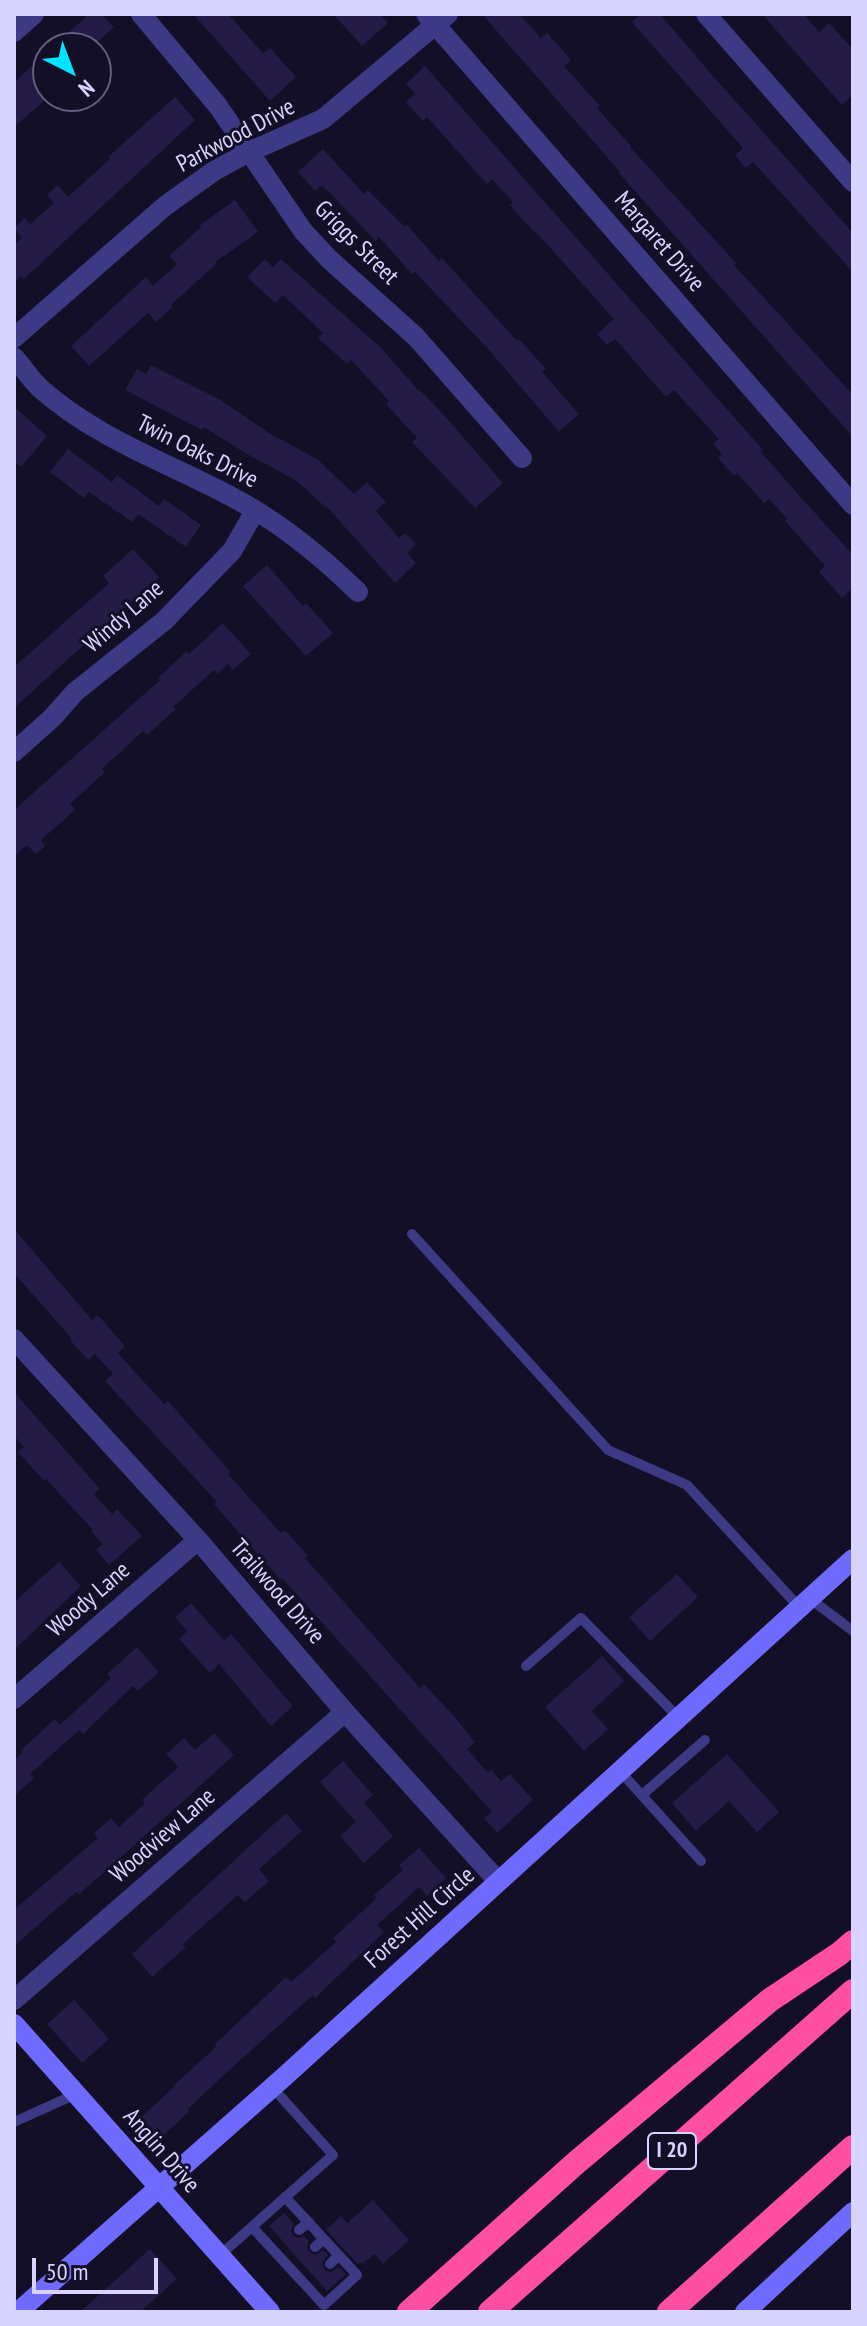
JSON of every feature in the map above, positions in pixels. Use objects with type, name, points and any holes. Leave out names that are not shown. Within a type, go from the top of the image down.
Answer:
[{"type":"highway","points":[[409,2312],[577,2162],[770,2000],[853,1923]]},
{"type":"highway","points":[[770,2000],[853,1942]]},
{"type":"highway","name":"I 20","points":[[490,2312],[853,1991]]},
{"type":"highway","points":[[669,2312],[853,2147]]},
{"type":"street","points":[[14,32],[34,14]]},
{"type":"street","name":"Griggs Street","points":[[141,14],[218,106],[303,231],[329,259],[416,337],[522,458]]},
{"type":"street","points":[[706,14],[853,182]]},
{"type":"street","name":"Parkwood Drive","points":[[14,338],[165,206],[214,171],[323,119],[436,18]]},
{"type":"street","name":"Margaret Drive","points":[[436,18],[853,505]]},
{"type":"street","name":"Twin Oaks Drive","points":[[14,357],[39,387],[68,411],[124,444],[235,498],[295,536],[358,592]]},
{"type":"street","name":"Windy Lane","points":[[14,752],[52,718],[75,692],[164,621],[232,551],[255,511]]},
{"type":"street","name":"Trailwood Drive","points":[[14,1339],[198,1540],[345,1712],[498,1881]]},
{"type":"street","name":"Woody Lane","points":[[14,1699],[198,1540]]},
{"type":"street","name":"Forest Hill Circle","points":[[18,2312],[273,2088],[853,1559]]},
{"type":"street","name":"Woodview Lane","points":[[14,2000],[345,1712]]},
{"type":"street","name":"Anglin Drive","points":[[14,2024],[270,2312]]},
{"type":"street","points":[[745,2312],[853,2212]]},
{"type":"lane","points":[[412,1234],[608,1450],[687,1485],[804,1602],[853,1631]]},
{"type":"lane","points":[[526,1666],[581,1618],[679,1718]]},
{"type":"lane","points":[[642,1795],[705,1740]]},
{"type":"lane","points":[[620,1771],[701,1861]]},
{"type":"lane","points":[[219,2256],[333,2155],[273,2088]]},
{"type":"lane","points":[[14,2122],[76,2094]]},
{"type":"lane","points":[[252,2227],[324,2305],[357,2275],[285,2197]]},
{"type":"lane","points":[[299,2230],[309,2222]]},
{"type":"lane","points":[[315,2247],[324,2239]]},
{"type":"lane","points":[[275,2252],[284,2243]]},
{"type":"lane","points":[[330,2264],[339,2255]]},
{"type":"lane","points":[[291,2269],[300,2260]]},
{"type":"lane","points":[[306,2285],[315,2277]]},
{"type":"building","points":[[89,14],[102,14],[114,27],[109,32],[69,32]]},
{"type":"building","points":[[193,14],[228,14],[263,53],[270,48],[296,77],[270,101]]},
{"type":"building","points":[[333,14],[380,14],[388,23],[362,46]]},
{"type":"building","points":[[482,14],[519,14],[541,38],[547,33],[571,60],[564,66],[600,106],[597,108],[853,395],[853,437],[619,173]]},
{"type":"building","points":[[641,14],[660,14],[853,233],[853,272],[753,162],[746,168],[735,155],[743,148],[632,22]]},
{"type":"building","points":[[762,14],[804,14],[819,32],[829,23],[853,49],[853,94],[842,105]]},
{"type":"building","points":[[32,66],[32,111],[14,127],[14,82]]},
{"type":"building","points":[[425,66],[853,555],[853,588],[842,598],[819,572],[825,566],[785,521],[787,519],[769,499],[764,503],[737,473],[734,476],[718,458],[722,454],[713,444],[719,439],[674,390],[666,397],[615,339],[607,345],[597,334],[614,319],[510,205],[513,202],[492,179],[487,184],[427,117],[423,121],[406,102],[415,94],[406,84]]},
{"type":"building","points":[[175,97],[195,120],[24,279],[21,276],[14,283],[14,245],[22,238],[14,228],[25,218],[30,224],[54,203],[47,195],[58,185],[68,197]]},
{"type":"building","points":[[323,149],[364,194],[368,190],[405,227],[407,225],[439,261],[442,258],[546,369],[542,372],[579,414],[559,432],[488,349],[415,272],[412,274],[379,237],[376,241],[322,185],[315,191],[298,172]]},
{"type":"building","points":[[235,200],[258,232],[215,262],[156,322],[148,313],[89,366],[71,346],[146,277],[153,286],[177,264],[169,256],[199,226]]},
{"type":"building","points":[[265,259],[273,267],[281,259],[379,346],[503,483],[475,508],[412,442],[417,438],[386,404],[389,401],[351,360],[347,364],[318,338],[323,333],[283,295],[275,303],[247,277]]},
{"type":"building","points":[[151,365],[219,399],[269,433],[317,459],[354,494],[367,482],[386,502],[376,511],[399,538],[405,533],[416,544],[407,553],[416,563],[395,583],[327,507],[297,481],[204,427],[202,430],[125,390],[137,369],[146,374]]},
{"type":"building","points":[[14,407],[47,436],[21,467],[14,461]]},
{"type":"building","points":[[68,449],[112,482],[117,475],[159,506],[164,499],[201,525],[186,547],[138,514],[132,522],[89,492],[84,498],[50,472]]},
{"type":"building","points":[[133,549],[159,577],[14,708],[14,667],[109,583],[103,576]]},
{"type":"building","points":[[267,565],[303,606],[306,603],[333,633],[306,656],[243,586]]},
{"type":"building","points":[[223,623],[251,654],[233,670],[228,664],[217,674],[214,670],[147,735],[143,731],[102,769],[105,772],[70,804],[75,810],[41,840],[45,846],[36,854],[27,845],[14,857],[14,810],[160,680],[158,678],[186,652],[189,654]]},
{"type":"building","points":[[14,1229],[92,1320],[98,1315],[125,1346],[118,1353],[164,1404],[168,1401],[281,1533],[285,1530],[308,1556],[305,1558],[420,1688],[424,1684],[454,1716],[475,1742],[467,1749],[488,1773],[491,1770],[501,1781],[510,1774],[533,1800],[497,1833],[484,1818],[492,1812],[248,1543],[214,1504],[217,1502],[105,1381],[113,1374],[95,1354],[88,1360],[14,1273]]},
{"type":"building","points":[[14,1392],[100,1489],[94,1494],[112,1514],[117,1509],[142,1536],[109,1565],[96,1550],[103,1544],[93,1530],[18,1452],[24,1447],[14,1436]]},
{"type":"building","points":[[59,1562],[81,1586],[14,1650],[14,1602]]},
{"type":"building","points":[[677,1574],[698,1597],[650,1641],[629,1617]]},
{"type":"building","points":[[191,1603],[224,1640],[231,1634],[293,1706],[271,1726],[219,1664],[210,1673],[179,1639],[187,1631],[175,1617]]},
{"type":"building","points":[[137,1647],[159,1672],[138,1691],[133,1686],[83,1734],[79,1730],[30,1774],[34,1778],[14,1796],[14,1760],[23,1752],[21,1750],[55,1719],[60,1725],[111,1678],[107,1674]]},
{"type":"building","points":[[602,1656],[624,1681],[592,1711],[608,1729],[584,1751],[545,1707]]},
{"type":"building","points":[[214,1733],[234,1755],[79,1894],[76,1892],[14,1946],[14,1910],[98,1838],[94,1833],[111,1818],[119,1827],[145,1803],[142,1800],[178,1767],[166,1754],[184,1738],[195,1750]]},
{"type":"building","points":[[727,1754],[779,1812],[757,1832],[729,1801],[696,1831],[672,1803]]},
{"type":"building","points":[[343,1761],[373,1795],[364,1803],[393,1836],[364,1863],[340,1836],[356,1822],[320,1782]]},
{"type":"building","points":[[286,1813],[302,1831],[259,1869],[269,1881],[245,1902],[238,1895],[183,1944],[186,1947],[152,1977],[132,1954]]},
{"type":"building","points":[[419,1848],[446,1878],[427,1896],[419,1887],[377,1925],[384,1932],[315,1998],[313,1995],[227,2072],[157,2141],[138,2120],[286,1977],[291,1982],[336,1942],[333,1938],[377,1898],[374,1895],[403,1870],[399,1865]]},
{"type":"building","points":[[74,2000],[109,2039],[82,2063],[47,2024]]},
{"type":"building","points":[[373,2200],[409,2240],[383,2264],[375,2254],[358,2264],[326,2230],[341,2216],[347,2223]]},
{"type":"building","points":[[284,2213],[294,2224],[291,2230],[293,2236],[304,2236],[309,2241],[307,2248],[310,2253],[316,2255],[323,2250],[328,2255],[322,2263],[325,2270],[331,2272],[339,2267],[346,2274],[327,2291],[269,2226]]},
{"type":"building","points":[[150,2249],[177,2279],[140,2312],[80,2312]]}]
